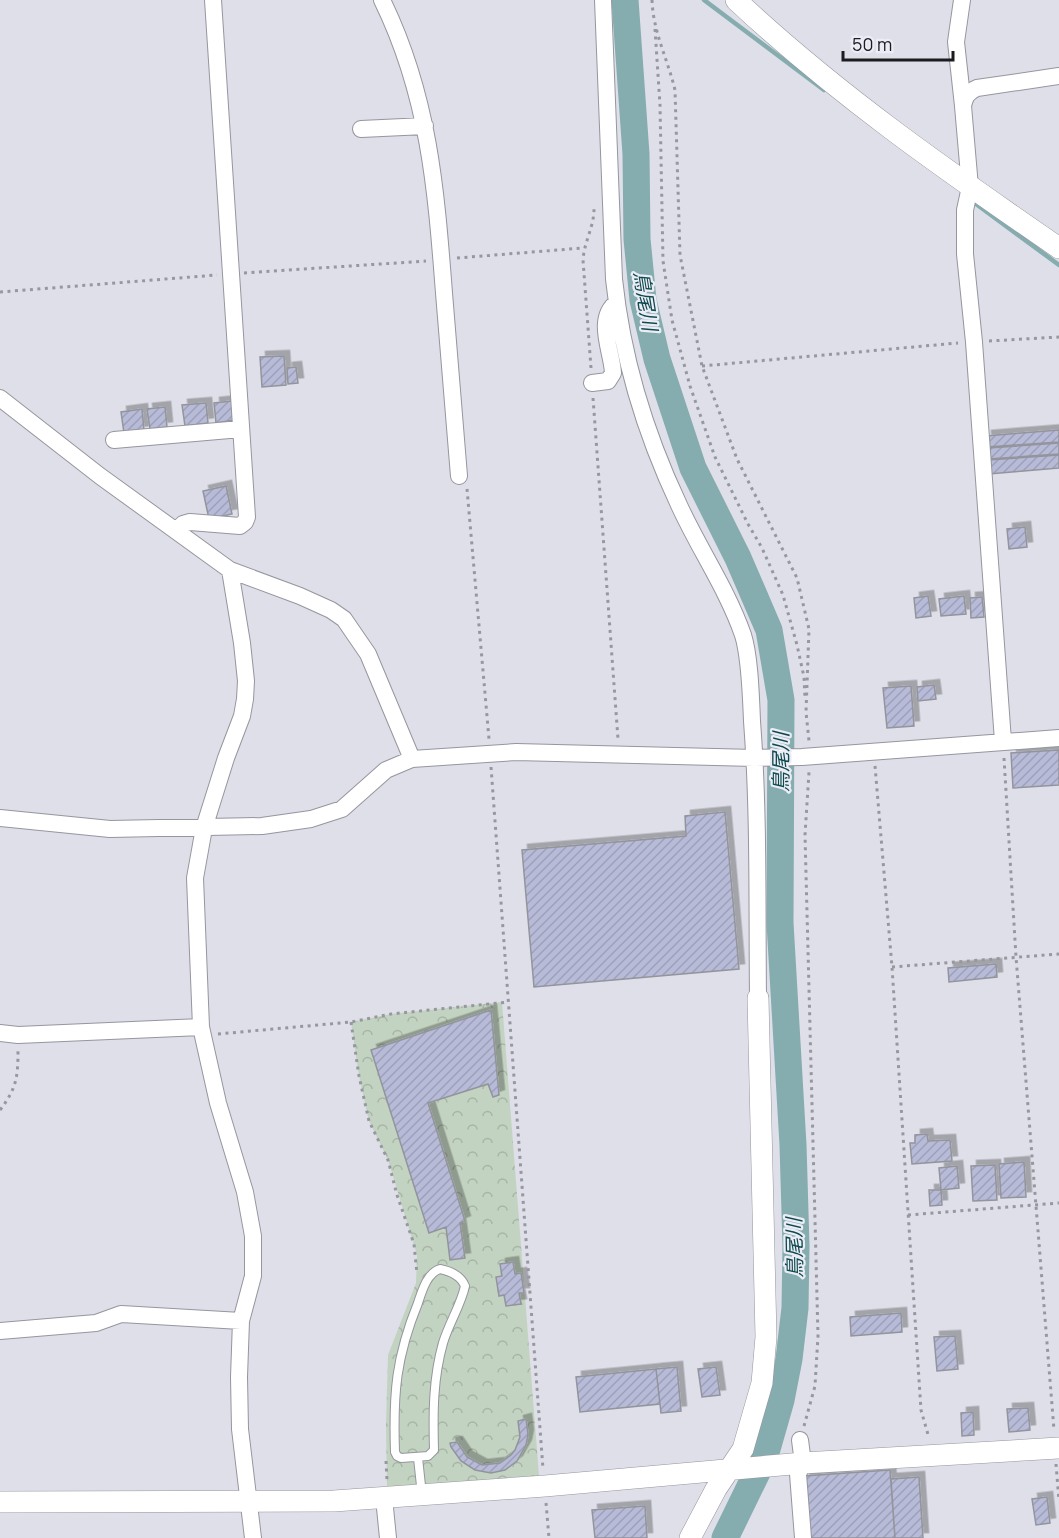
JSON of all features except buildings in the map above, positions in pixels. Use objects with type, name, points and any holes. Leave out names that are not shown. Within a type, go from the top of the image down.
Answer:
[{"type":"street","points":[[176,531],[183,524],[190,522],[240,526],[246,522],[247,518],[213,0]]},
{"type":"street","points":[[382,0],[400,37],[409,63],[425,126],[441,260],[459,476]]},
{"type":"street","points":[[603,0],[616,302],[624,348],[645,419],[679,505],[721,585],[744,637],[758,758],[758,998],[766,1354],[762,1383],[738,1469],[716,1489],[690,1538]]},
{"type":"street","points":[[736,0],[849,98],[970,187],[1059,248]]},
{"type":"street","points":[[962,0],[956,42],[970,187],[965,210],[964,254],[974,342],[1003,741]]},
{"type":"street","points":[[963,106],[964,99],[969,92],[978,88],[1059,76]]},
{"type":"street","points":[[361,129],[425,126]]},
{"type":"street","points":[[592,383],[608,381],[613,373],[606,319],[610,307],[616,302]]},
{"type":"street","points":[[0,398],[100,476],[230,570],[300,596],[331,610],[344,619],[368,654],[412,759]]},
{"type":"street","points":[[114,440],[242,429]]},
{"type":"street","points":[[230,570],[242,644],[246,681],[245,699],[242,716],[204,828],[195,878],[202,1031],[218,1103],[245,1192],[253,1236],[253,1276],[241,1321],[239,1377],[240,1429],[253,1538]]},
{"type":"street","points":[[0,818],[110,829],[262,826],[311,819],[342,809],[386,770],[412,759],[516,752],[802,757],[1059,738]]},
{"type":"street","points":[[0,1033],[18,1035],[202,1031]]},
{"type":"street","points":[[0,1331],[96,1323],[121,1314],[241,1321]]},
{"type":"street","points":[[800,1440],[798,1474],[803,1538]]},
{"type":"street","points":[[0,1502],[334,1501],[422,1496],[798,1463],[1057,1448]]},
{"type":"street","points":[[386,1498],[388,1538]]},
{"type":"lane","points":[[440,1269],[454,1274],[465,1286],[443,1344],[436,1374],[432,1422],[434,1450],[431,1455],[418,1458],[401,1458],[395,1452],[396,1381],[402,1346],[420,1298],[432,1274],[440,1269]]},
{"type":"lane","points":[[418,1458],[422,1496]]},
{"type":"path","points":[[652,6],[660,105],[663,261],[672,320],[690,386],[715,457],[762,548],[783,595],[804,677],[806,712]]},
{"type":"path","points":[[0,292],[583,248]]},
{"type":"path","points":[[702,366],[974,342],[1059,337]]},
{"type":"path","points":[[1003,741],[1016,957],[1057,1448],[1059,1501]]},
{"type":"path","points":[[874,752],[892,967],[921,1410],[928,1433],[930,1454]]},
{"type":"path","points":[[892,967],[1059,954]]},
{"type":"path","points":[[202,1031],[351,1022],[391,1014],[508,1002]]},
{"type":"path","points":[[351,1022],[369,1121],[388,1160],[414,1244],[417,1267],[416,1283]]},
{"type":"path","points":[[0,1110],[15,1086],[18,1074],[18,1035]]},
{"type":"path","points":[[908,1215],[1059,1203]]},
{"type":"path","points":[[386,1456],[386,1498]]},
{"type":"green space","points":[[502,1002],[539,1476],[387,1488],[388,1355],[416,1283],[417,1255],[388,1160],[369,1121],[351,1022],[391,1014]]},
{"type":"waterway","name":"鳥尾川","points":[[625,0],[636,154],[637,239],[643,300],[657,359],[693,468],[738,558],[769,630],[781,700],[780,923],[793,1145],[795,1308],[781,1400],[765,1456],[725,1538]]},
{"type":"waterway","points":[[704,0],[824,90]]},
{"type":"waterway","points":[[972,201],[1059,265]]}]
